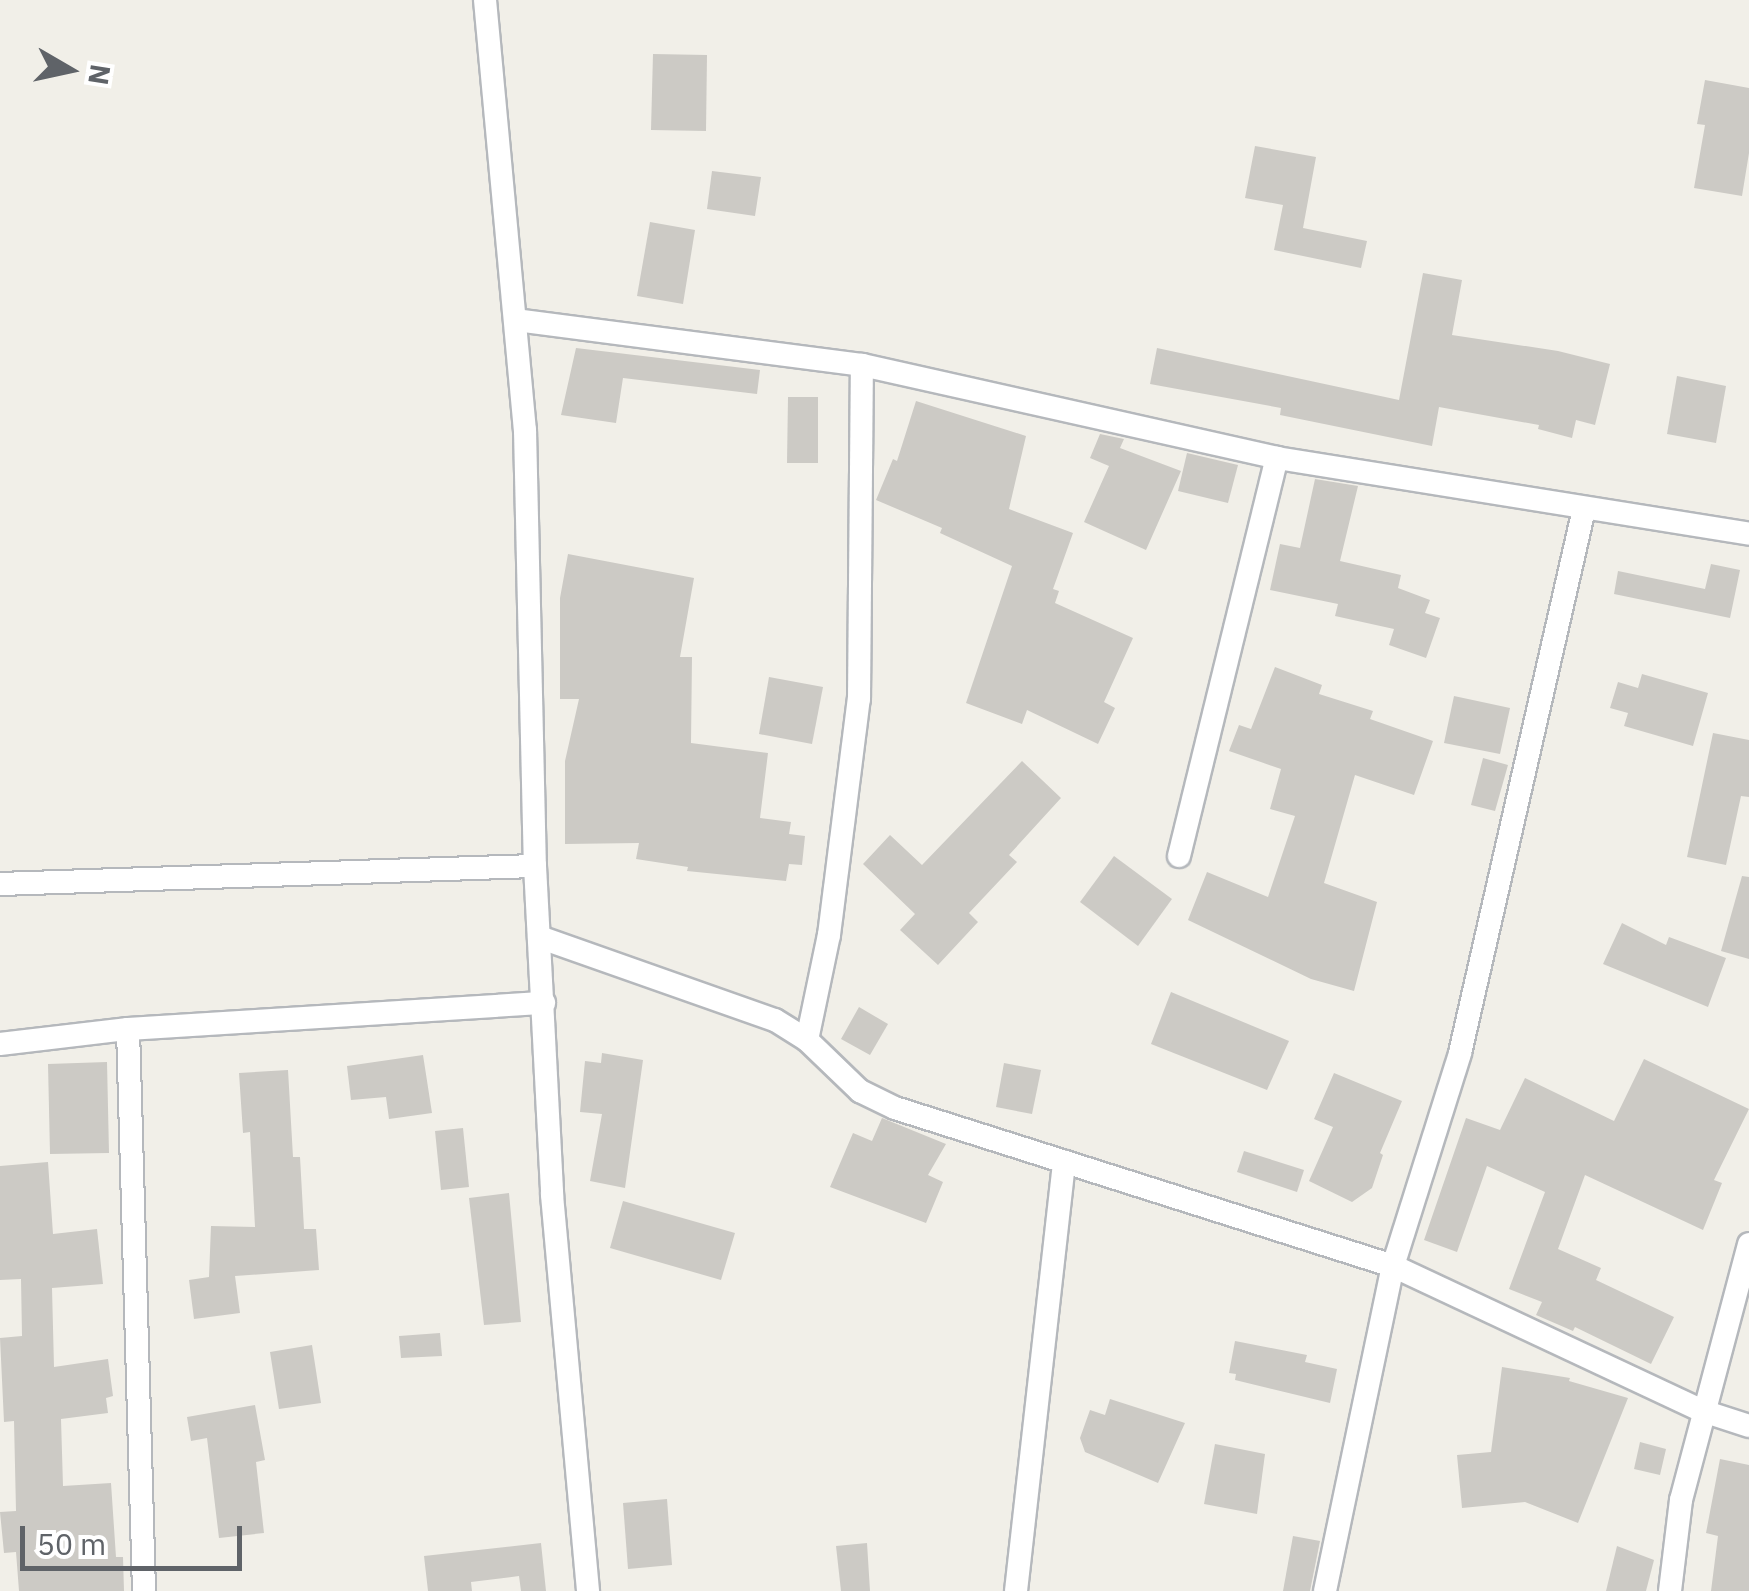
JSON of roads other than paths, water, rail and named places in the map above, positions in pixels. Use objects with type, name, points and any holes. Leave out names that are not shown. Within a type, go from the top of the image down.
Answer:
[{"type":"street","points":[[485,0],[525,430],[535,866],[552,1195],[588,1591]]},
{"type":"street","points":[[516,320],[862,365],[1277,458],[1749,534]]},
{"type":"street","points":[[807,1040],[829,936],[858,699],[862,365]]},
{"type":"street","points":[[1179,856],[1277,458]]},
{"type":"street","points":[[1325,1591],[1393,1266],[1460,1053],[1584,509]]},
{"type":"street","points":[[0,884],[535,866]]},
{"type":"street","points":[[539,937],[775,1020],[807,1040],[860,1091],[895,1108],[1393,1266],[1702,1411],[1749,1426]]},
{"type":"street","points":[[0,1044],[128,1029],[544,1003]]},
{"type":"street","points":[[128,1029],[144,1591]]},
{"type":"street","points":[[1016,1591],[1064,1162]]},
{"type":"street","points":[[1670,1591],[1681,1500],[1749,1244]]}]
